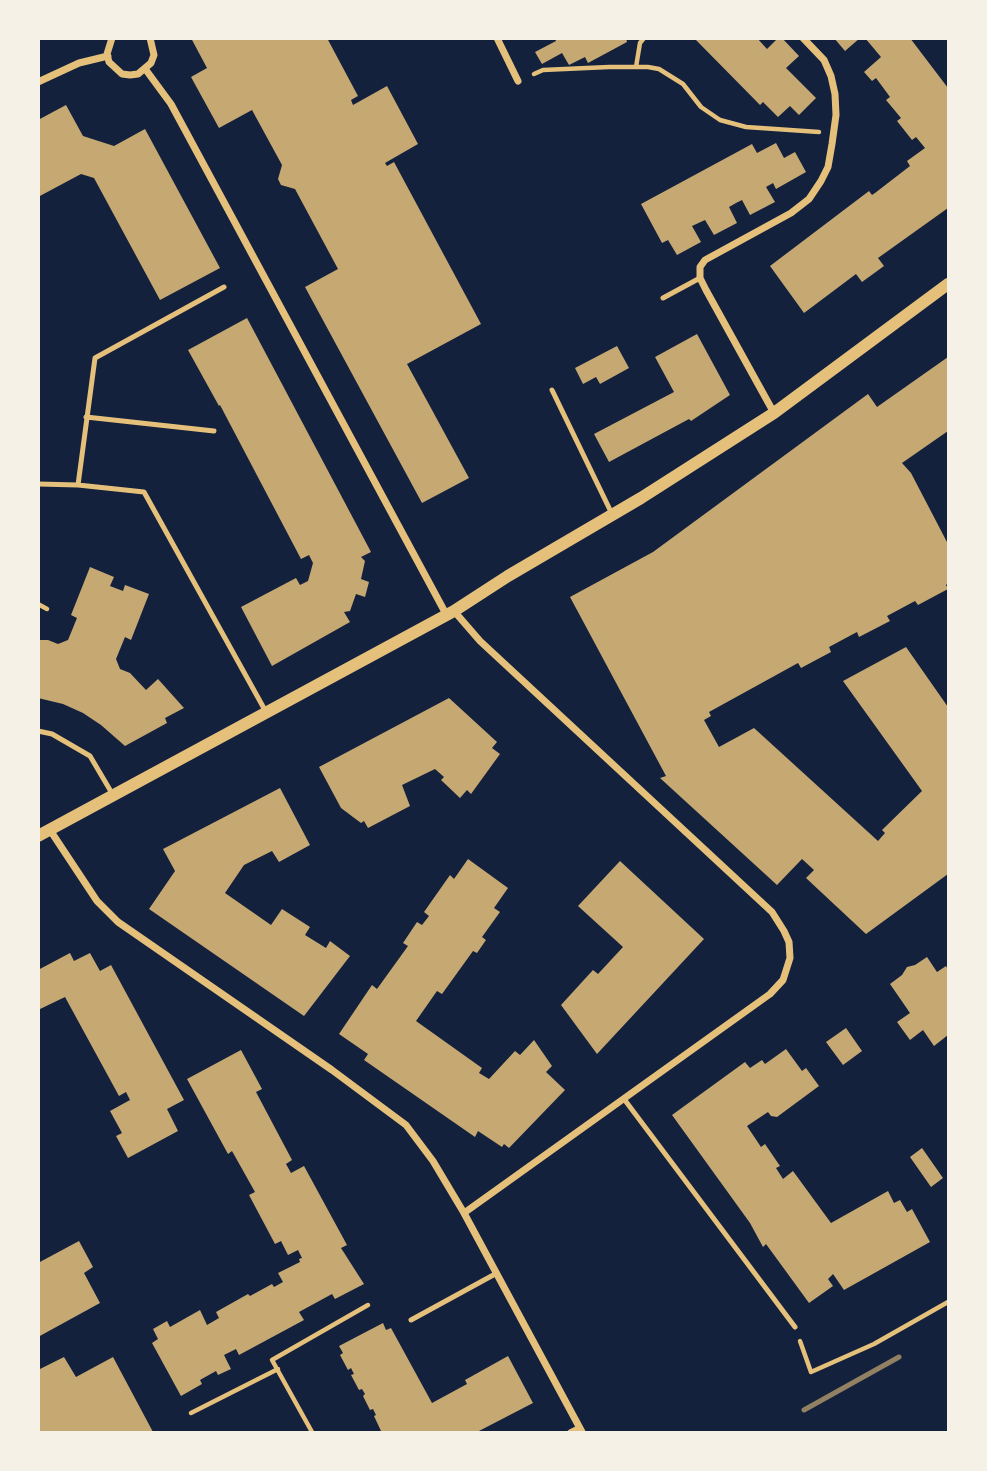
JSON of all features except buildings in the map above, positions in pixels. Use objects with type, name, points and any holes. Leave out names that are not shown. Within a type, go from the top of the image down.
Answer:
[{"type":"street","points":[[112,38],[108,45],[108,56],[114,69],[122,74],[138,74],[146,70],[154,55],[150,38]]},
{"type":"street","points":[[497,38],[517,81]]},
{"type":"street","points":[[774,413],[700,278],[700,267],[705,260],[809,199],[828,167],[836,115],[831,76],[824,60],[803,38]]},
{"type":"street","points":[[38,82],[79,62],[108,56]]},
{"type":"street","points":[[146,70],[171,104],[450,613],[772,912],[789,942],[788,967],[783,980],[770,995],[464,1213]]},
{"type":"street","points":[[581,1430],[464,1213],[418,1139],[398,1117],[118,922],[97,901],[44,833],[450,613],[774,413],[948,284]]},
{"type":"lane","points":[[663,298],[700,278]]},
{"type":"lane","points":[[78,485],[95,358],[224,287]]},
{"type":"lane","points":[[552,390],[612,514]]},
{"type":"lane","points":[[86,417],[214,431]]},
{"type":"lane","points":[[38,484],[144,492],[266,712]]},
{"type":"lane","points":[[38,730],[52,734],[90,756],[113,795]]},
{"type":"lane","points":[[624,1099],[795,1327]]},
{"type":"lane","points":[[411,1320],[496,1273]]},
{"type":"lane","points":[[569,1433],[581,1430]]},
{"type":"path","points":[[636,67],[640,43],[644,38]]},
{"type":"path","points":[[517,81],[543,70],[636,67],[659,69],[682,84],[701,107],[720,120],[746,127],[834,133]]},
{"type":"path","points":[[38,604],[47,609]]},
{"type":"path","points":[[795,1327],[811,1372],[874,1344],[948,1302]]},
{"type":"path","points":[[312,1433],[272,1360],[368,1305]]},
{"type":"path","points":[[191,1413],[278,1369]]},
{"type":"railway","points":[[804,1410],[899,1357]]}]
